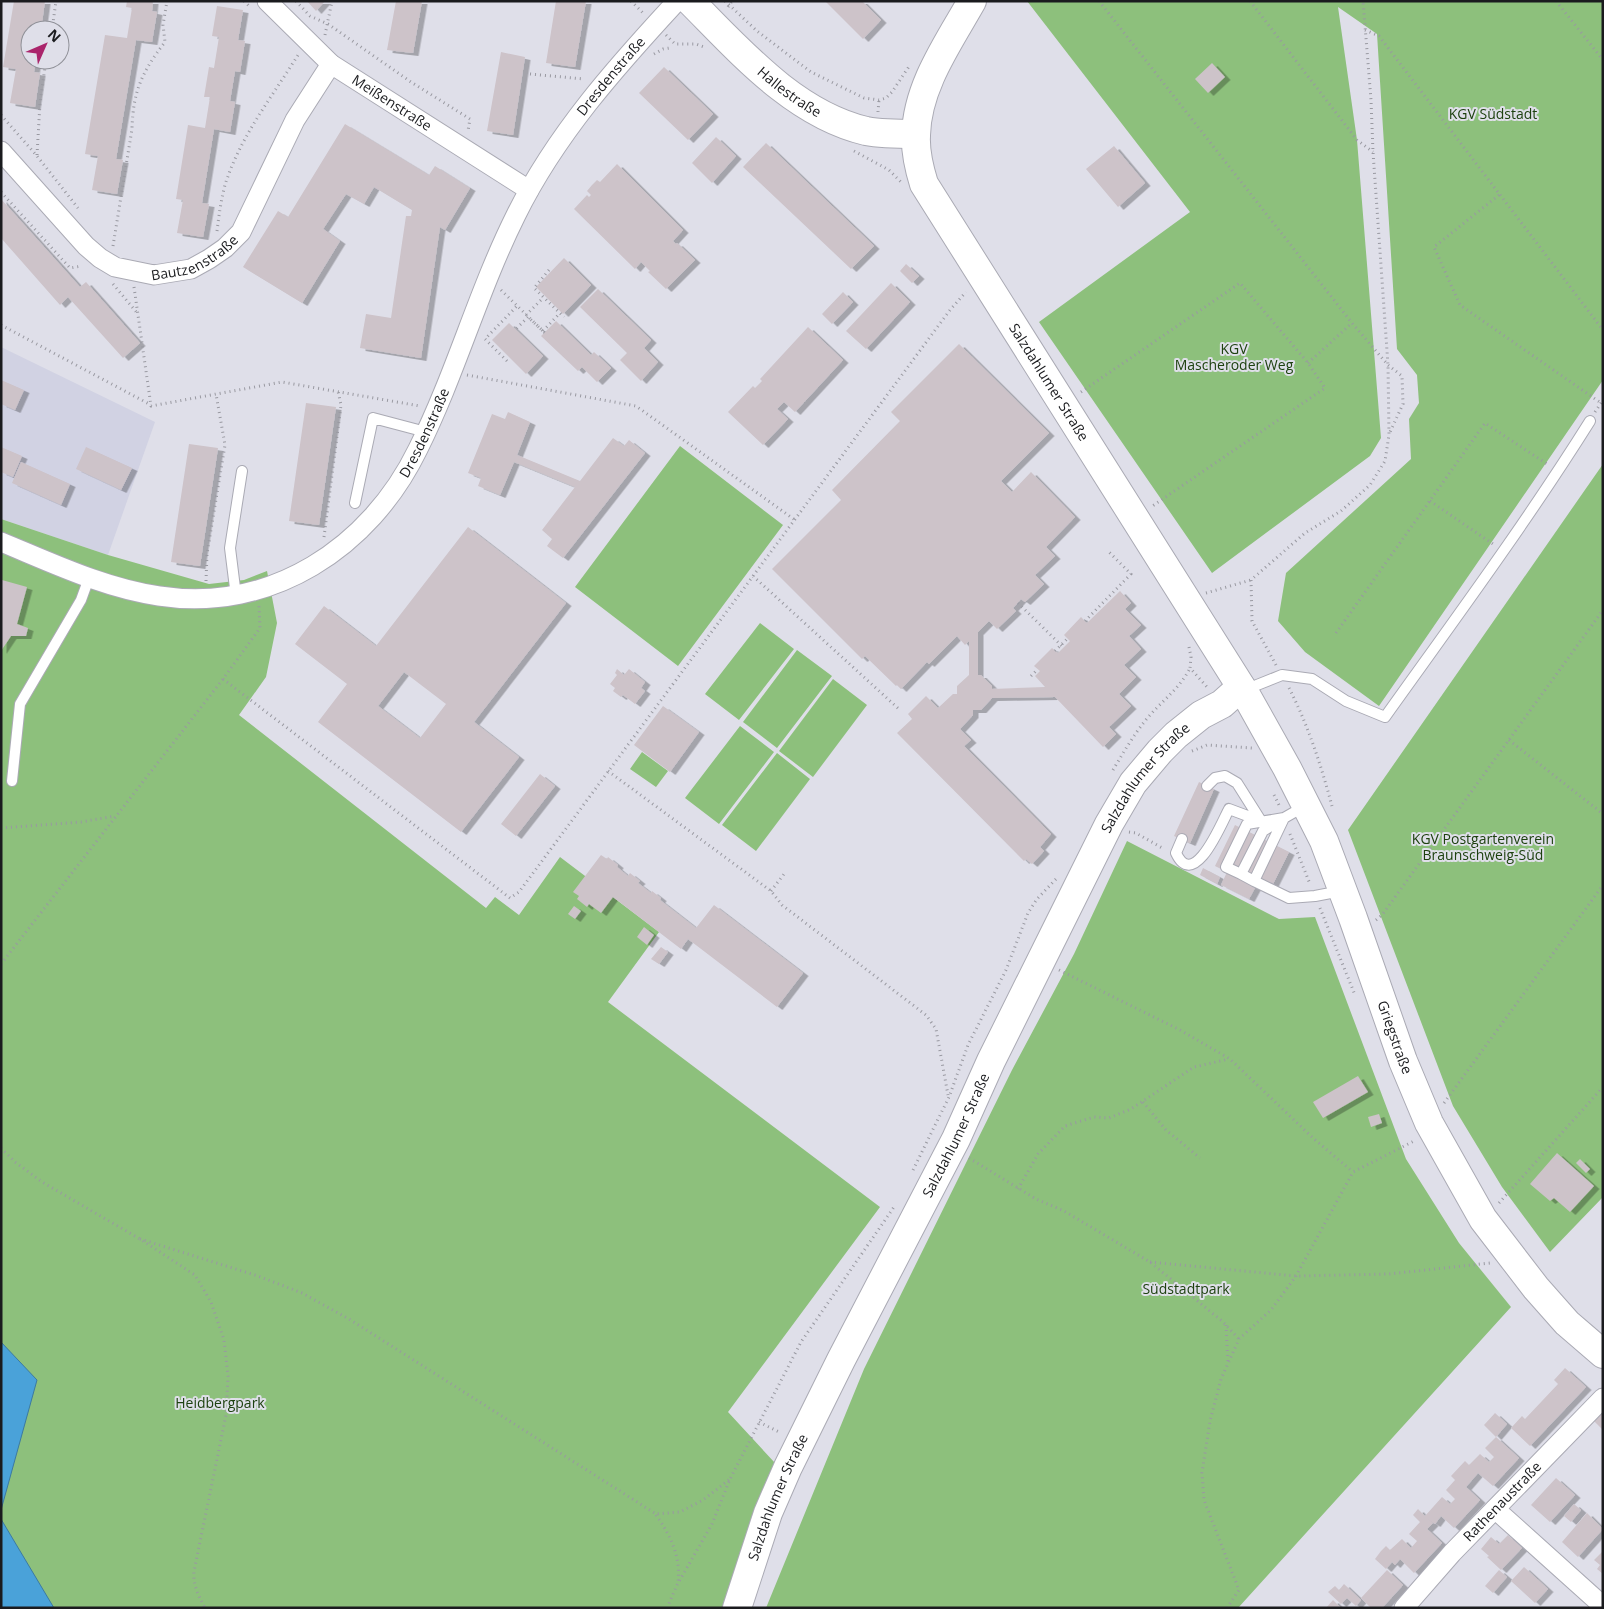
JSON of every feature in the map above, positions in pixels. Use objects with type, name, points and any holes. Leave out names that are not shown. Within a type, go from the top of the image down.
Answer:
[{"type":"main road","name":"Hallestraße","points":[[690,1],[777,83],[818,111],[849,126],[866,131],[916,134]]},
{"type":"main road","name":"Salzdahlumer Straße","points":[[737,1608],[768,1513],[788,1467],[849,1344],[956,1138],[991,1061],[1102,837],[1133,783],[1176,735],[1200,715],[1222,704],[1243,690],[924,184],[917,160],[916,134],[920,103],[932,73],[972,1]]},
{"type":"main road","name":"Griegstraße","points":[[1243,690],[1295,812],[1324,841],[1402,1061],[1429,1123],[1483,1220],[1536,1288],[1567,1323],[1603,1354]]},
{"type":"street","name":"Dresdenstraße","points":[[1,542],[90,578],[122,588],[179,599],[236,596],[259,590],[283,582],[320,562],[352,536],[390,496],[407,470],[426,432],[481,293],[516,216],[560,140],[593,95],[677,1]]},
{"type":"street","name":"Meißenstraße","points":[[259,5],[325,65],[530,190]]},
{"type":"street","name":"Bautzenstraße","points":[[1,150],[86,246],[134,283],[154,275],[191,268],[225,248],[241,232],[325,65]]},
{"type":"street","name":"Rathenaustraße","points":[[1404,1608],[1495,1508],[1603,1398]]},
{"type":"street","points":[[1495,1508],[1603,1606]]},
{"type":"lane","points":[[356,503],[373,418],[426,432]]},
{"type":"lane","points":[[1243,690],[1282,675],[1312,678],[1346,701],[1385,717],[1504,551],[1590,421]]},
{"type":"lane","points":[[236,596],[230,548],[242,471]]},
{"type":"lane","points":[[12,781],[20,704],[80,600],[90,578]]},
{"type":"lane","points":[[1207,786],[1215,778],[1225,776],[1237,783],[1261,821]]},
{"type":"lane","points":[[1182,839],[1176,853],[1178,858],[1185,864],[1196,862],[1205,854],[1229,809],[1261,821]]},
{"type":"lane","points":[[1295,812],[1247,824],[1226,867],[1289,898],[1314,896],[1342,890]]},
{"type":"lane","points":[[1241,874],[1263,831],[1295,812]]},
{"type":"lane","points":[[1254,881],[1295,812]]},
{"type":"path","points":[[53,20],[56,1]]},
{"type":"path","points":[[113,246],[132,129],[132,110],[137,87],[165,42],[164,25],[167,1]]},
{"type":"path","points":[[244,1],[259,5]]},
{"type":"path","points":[[296,1],[310,16],[328,24],[411,82],[470,119],[468,133]]},
{"type":"path","points":[[216,239],[220,206],[226,185],[239,151],[265,105],[298,55],[325,65],[332,1]]},
{"type":"path","points":[[725,1],[786,55],[811,72],[864,98],[879,100],[886,98],[899,83]]},
{"type":"path","points":[[729,5],[732,1]]},
{"type":"path","points":[[1099,1],[1352,323],[1388,365],[1402,376],[1403,404],[1389,435]]},
{"type":"path","points":[[1250,1],[1357,140],[1373,152]]},
{"type":"path","points":[[1200,595],[1251,580],[1305,533],[1341,511],[1370,484],[1385,461],[1389,435],[1388,365],[1363,1]]},
{"type":"path","points":[[1556,1],[1603,60]]},
{"type":"path","points":[[655,25],[675,44],[696,44],[692,50]]},
{"type":"path","points":[[1365,30],[1379,36],[1603,330]]},
{"type":"path","points":[[37,156],[40,103],[45,70]]},
{"type":"path","points":[[579,86],[590,72]]},
{"type":"path","points":[[530,74],[584,78]]},
{"type":"path","points":[[1,115],[37,156],[79,210]]},
{"type":"path","points":[[859,155],[873,160],[889,170]]},
{"type":"path","points":[[1,192],[70,268],[82,265],[89,269]]},
{"type":"path","points":[[1499,195],[1434,247],[1460,305],[1601,403]]},
{"type":"path","points":[[107,240],[118,253]]},
{"type":"path","points":[[549,270],[534,288],[564,317]]},
{"type":"path","points":[[117,282],[109,280],[138,314]]},
{"type":"path","points":[[134,283],[151,406]]},
{"type":"path","points":[[1063,405],[1240,283],[1308,363],[1325,388],[1146,510],[1136,521]]},
{"type":"path","points":[[500,289],[543,331],[560,313]]},
{"type":"path","points":[[223,679],[510,898],[519,892],[950,310],[968,290]]},
{"type":"path","points":[[515,330],[544,297]]},
{"type":"path","points":[[507,361],[485,339],[517,306]]},
{"type":"path","points":[[1308,363],[1352,323]]},
{"type":"path","points":[[1,325],[151,406],[282,382],[423,406]]},
{"type":"path","points":[[451,372],[636,406],[795,520]]},
{"type":"path","points":[[320,562],[341,405],[338,392]]},
{"type":"path","points":[[206,599],[207,554],[224,445],[216,394]]},
{"type":"path","points":[[1336,633],[1486,423],[1558,472]]},
{"type":"path","points":[[1430,501],[1504,551]]},
{"type":"path","points":[[1085,620],[1131,574],[1107,550]]},
{"type":"path","points":[[753,576],[900,710]]},
{"type":"path","points":[[1251,580],[1252,621],[1300,709],[1333,807]]},
{"type":"path","points":[[1,964],[223,679],[260,628],[259,590]]},
{"type":"path","points":[[1018,603],[1062,646]]},
{"type":"path","points":[[1374,922],[1382,915],[1603,610]]},
{"type":"path","points":[[1055,651],[1068,638]]},
{"type":"path","points":[[1110,776],[1124,751],[1146,720],[1184,680],[1190,668]]},
{"type":"path","points":[[1031,676],[1038,669]]},
{"type":"path","points":[[1509,740],[1603,814]]},
{"type":"path","points":[[608,771],[771,891],[782,905],[926,1015],[936,1029],[950,1105]]},
{"type":"path","points":[[1,828],[81,822],[116,816]]},
{"type":"path","points":[[1127,832],[1142,836],[1178,858]]},
{"type":"path","points":[[771,891],[784,874]]},
{"type":"path","points":[[910,1176],[948,1097],[968,1045],[1006,970],[1028,913],[1058,877]]},
{"type":"path","points":[[1228,1608],[1239,1590],[1204,1500],[1202,1473],[1210,1421],[1221,1379],[1239,1339],[1271,1310],[1296,1276],[1353,1172],[1415,1141],[1603,885]]},
{"type":"path","points":[[1040,961],[1180,1030],[1230,1059],[1313,1138],[1353,1172]]},
{"type":"path","points":[[1018,1189],[1038,1154],[1065,1126],[1094,1117],[1109,1118],[1143,1102],[1194,1067],[1230,1059]]},
{"type":"path","points":[[1483,1220],[1603,1087]]},
{"type":"path","points":[[1143,1102],[1166,1130],[1200,1158]]},
{"type":"path","points":[[956,1138],[959,1151],[966,1157],[1018,1189],[1064,1211],[1150,1262],[1226,1325],[1239,1339]]},
{"type":"path","points":[[1,1148],[15,1162],[42,1182],[140,1239],[195,1275],[211,1302],[224,1340],[228,1376],[226,1415],[193,1581],[205,1608]]},
{"type":"path","points":[[667,1608],[712,1524],[730,1479],[801,1342],[898,1202]]},
{"type":"path","points":[[140,1239],[258,1276],[302,1294],[349,1319],[656,1514],[668,1532],[676,1554],[679,1572],[678,1586]]},
{"type":"path","points":[[1150,1262],[1296,1276],[1389,1274],[1492,1262]]},
{"type":"path","points":[[1226,1325],[1228,1364]]},
{"type":"path","points":[[656,1514],[680,1512],[703,1500],[730,1479]]},
{"type":"shaded area","points":[[1,347],[155,422],[108,555],[1,519]]},
{"type":"green space","points":[[1027,1],[1603,1],[1603,380],[1379,706],[1305,652],[1278,621],[1286,573],[1411,459],[1409,419],[1419,403],[1417,375],[1397,349],[1377,34],[1338,7],[1357,140],[1381,438],[1370,456],[1212,573],[1039,322],[1190,212]]},
{"type":"green space","points":[[680,446],[783,525],[678,666],[575,587]]},
{"type":"green space","name":"KGV Postgartenverein Braunschweig-Süd","points":[[1603,464],[1603,1197],[1550,1252],[1502,1187],[1453,1106],[1348,830]]},
{"type":"green space","name":"Heidbergpark","points":[[1,519],[108,555],[209,584],[244,580],[267,571],[277,623],[266,677],[239,715],[486,908],[495,897],[519,915],[560,857],[659,932],[608,1002],[880,1207],[728,1412],[775,1463],[748,1530],[724,1608],[1,1608]]},
{"type":"green space","points":[[760,623],[794,649],[739,720],[705,694]]},
{"type":"green space","points":[[797,650],[832,676],[777,748],[743,722]]},
{"type":"green space","points":[[833,679],[867,705],[813,777],[779,751]]},
{"type":"green space","points":[[740,726],[774,752],[719,824],[685,798]]},
{"type":"green space","points":[[642,752],[668,771],[656,787],[630,769]]},
{"type":"green space","points":[[777,753],[810,779],[756,851],[722,825]]},
{"type":"green space","name":"Südstadtpark","points":[[1127,841],[1279,919],[1315,917],[1406,1159],[1459,1243],[1511,1307],[1238,1608],[766,1608],[864,1369],[1012,1070],[1074,954]]},
{"type":"water","points":[[1,1342],[37,1380],[1,1510]]},
{"type":"water","points":[[1,1519],[54,1608],[1,1608]]},
{"type":"building","points":[[14,1],[45,1],[42,20],[20,20],[20,70],[34,70],[34,72],[40,73],[35,107],[10,103],[16,69],[3,67]]},
{"type":"building","points":[[127,1],[153,1],[152,11],[157,12],[152,42],[136,40],[116,159],[123,160],[117,194],[92,190],[98,156],[85,154],[105,35],[127,38],[132,8],[126,7]]},
{"type":"building","points":[[307,1],[325,1],[316,11]]},
{"type":"building","points":[[396,1],[422,1],[413,53],[387,50]]},
{"type":"building","points":[[556,1],[586,1],[575,67],[546,63]]},
{"type":"building","points":[[825,1],[862,1],[881,20],[863,39]]},
{"type":"building","points":[[217,6],[243,10],[238,40],[245,41],[240,72],[235,71],[230,101],[235,102],[230,132],[214,129],[202,203],[209,204],[203,237],[177,233],[183,200],[176,199],[188,125],[205,128],[210,97],[204,97],[209,67],[214,68],[219,37],[212,36]]},
{"type":"building","points":[[501,52],[525,57],[513,135],[487,131]]},
{"type":"building","points":[[1212,63],[1225,77],[1208,93],[1195,79]]},
{"type":"building","points":[[664,67],[713,114],[688,140],[639,93]]},
{"type":"building","points":[[345,124],[429,175],[435,166],[470,188],[445,230],[440,227],[421,358],[360,348],[366,314],[391,318],[406,216],[411,216],[412,210],[374,187],[364,204],[346,194],[323,229],[340,241],[302,303],[243,267],[278,211],[288,217]]},
{"type":"building","points":[[716,137],[736,156],[712,183],[692,163]]},
{"type":"building","points":[[766,143],[874,246],[851,269],[743,167]]},
{"type":"building","points":[[1114,146],[1145,183],[1118,207],[1086,169]]},
{"type":"building","points":[[617,164],[683,230],[673,241],[695,260],[666,289],[648,272],[650,271],[641,262],[635,269],[574,209],[587,195],[589,197],[591,195],[587,191],[592,185],[597,180],[600,182]]},
{"type":"building","points":[[1,199],[80,287],[86,282],[140,343],[123,358],[68,297],[60,305],[1,238]]},
{"type":"building","points":[[564,258],[591,285],[563,314],[536,287]]},
{"type":"building","points":[[906,264],[919,276],[912,283],[900,271]]},
{"type":"building","points":[[891,283],[910,302],[866,349],[846,331]]},
{"type":"building","points":[[598,289],[651,340],[644,348],[658,362],[641,381],[620,360],[627,353],[580,307]]},
{"type":"building","points":[[843,292],[853,302],[832,324],[822,314]]},
{"type":"building","points":[[556,321],[591,355],[594,352],[611,368],[597,382],[582,367],[578,371],[541,336]]},
{"type":"building","points":[[509,323],[543,356],[526,374],[492,340]]},
{"type":"building","points":[[808,327],[843,360],[795,412],[784,402],[777,409],[788,419],[763,445],[728,412],[753,386],[755,388],[762,381],[760,379]]},
{"type":"building","points":[[959,344],[1049,433],[1001,481],[1012,492],[1031,472],[1075,517],[1046,547],[1055,556],[1035,575],[1044,584],[1025,602],[1021,599],[1013,608],[1016,611],[997,629],[989,621],[978,632],[978,675],[981,675],[992,686],[992,689],[1045,687],[1035,676],[1040,671],[1034,666],[1052,648],[1058,653],[1070,641],[1064,635],[1081,617],[1087,623],[1120,591],[1131,603],[1125,609],[1141,625],[1129,636],[1141,649],[1124,665],[1136,677],[1119,694],[1131,706],[1109,727],[1116,734],[1103,747],[1055,697],[992,698],[981,710],[973,710],[973,715],[960,729],[971,740],[964,746],[1051,834],[1040,847],[1044,851],[1032,864],[1026,859],[1024,861],[897,733],[912,719],[908,714],[926,696],[938,708],[953,694],[957,694],[957,686],[969,675],[969,641],[965,645],[957,636],[929,664],[927,662],[901,689],[865,656],[862,659],[772,569],[841,500],[832,490],[900,421],[891,412]]},
{"type":"building","points":[[1,380],[24,390],[15,410],[1,404]]},
{"type":"building","points":[[306,403],[336,407],[319,525],[289,521]]},
{"type":"building","points":[[508,412],[530,422],[517,455],[580,481],[613,438],[624,446],[629,440],[645,453],[563,558],[547,546],[552,539],[542,530],[575,487],[514,462],[500,495],[478,486],[481,478],[468,473],[492,414],[505,419]]},
{"type":"building","points":[[189,444],[218,448],[200,566],[171,562]]},
{"type":"building","points":[[1,447],[22,456],[13,477],[1,472]]},
{"type":"building","points":[[86,447],[132,468],[121,490],[76,469]]},
{"type":"building","points":[[21,462],[70,484],[61,505],[12,483]]},
{"type":"building","points":[[468,527],[566,603],[474,722],[519,757],[461,832],[318,722],[347,684],[295,644],[324,606],[376,646]],"holes":[[[404,672],[446,704],[420,738],[378,706]]]},
{"type":"building","points":[[2,580],[27,587],[17,624],[28,628],[26,636],[11,636],[1,651]]},
{"type":"building","points":[[617,669],[624,675],[629,669],[645,682],[641,688],[645,691],[635,704],[623,695],[621,697],[613,691],[615,688],[610,684],[617,675],[615,673]]},
{"type":"building","points":[[663,706],[699,732],[670,772],[634,745]]},
{"type":"building","points":[[540,774],[555,786],[516,836],[501,824]]},
{"type":"building","points":[[1199,782],[1214,789],[1190,843],[1174,836]]},
{"type":"building","points":[[1235,825],[1289,852],[1269,892],[1256,886],[1249,899],[1221,885],[1227,872],[1215,866]]},
{"type":"building","points":[[601,855],[607,859],[608,857],[628,876],[630,873],[640,881],[638,883],[651,893],[652,891],[661,898],[660,900],[696,928],[714,905],[803,973],[777,1007],[688,939],[681,949],[613,897],[601,913],[589,904],[587,907],[577,899],[579,896],[573,892]]},
{"type":"building","points":[[1203,868],[1220,877],[1217,884],[1200,875]]},
{"type":"building","points":[[574,906],[581,911],[575,919],[568,914]]},
{"type":"building","points":[[644,927],[654,935],[647,945],[637,937]]},
{"type":"building","points":[[661,947],[668,952],[659,964],[651,959]]},
{"type":"building","points":[[1358,1076],[1368,1092],[1323,1118],[1313,1102]]},
{"type":"building","points":[[1379,1114],[1382,1123],[1371,1127],[1368,1117]]},
{"type":"building","points":[[1557,1153],[1594,1186],[1570,1212],[1554,1198],[1550,1201],[1530,1184]]},
{"type":"building","points":[[1580,1159],[1590,1169],[1586,1173],[1576,1163]]},
{"type":"building","points":[[1565,1368],[1586,1387],[1530,1446],[1511,1428],[1522,1416],[1525,1419],[1558,1384],[1554,1380]]},
{"type":"building","points":[[1603,1409],[1603,1430],[1593,1420]]},
{"type":"building","points":[[1495,1413],[1507,1424],[1496,1437],[1484,1425]]},
{"type":"building","points":[[1496,1437],[1519,1458],[1493,1486],[1478,1473],[1466,1487],[1480,1500],[1454,1528],[1441,1516],[1435,1524],[1428,1519],[1433,1523],[1427,1529],[1442,1543],[1414,1573],[1400,1559],[1395,1565],[1392,1562],[1386,1569],[1375,1559],[1386,1546],[1390,1550],[1402,1539],[1411,1548],[1417,1541],[1409,1534],[1420,1522],[1413,1515],[1418,1509],[1425,1516],[1442,1497],[1450,1504],[1455,1499],[1446,1490],[1455,1480],[1451,1476],[1465,1461],[1469,1465],[1480,1454],[1489,1462],[1494,1457],[1485,1448]]},
{"type":"building","points":[[1556,1478],[1575,1495],[1550,1522],[1531,1505]]},
{"type":"building","points":[[1574,1504],[1581,1510],[1571,1522],[1564,1516]]},
{"type":"building","points":[[1587,1513],[1603,1529],[1578,1557],[1562,1542]]},
{"type":"building","points":[[1508,1535],[1522,1548],[1501,1570],[1481,1549],[1491,1537],[1499,1544]]},
{"type":"building","points":[[1603,1551],[1603,1574],[1597,1569],[1600,1565],[1594,1560]]},
{"type":"building","points":[[1524,1567],[1548,1589],[1535,1603],[1511,1581]]},
{"type":"building","points":[[1387,1570],[1403,1585],[1382,1608],[1371,1608],[1361,1598]]},
{"type":"building","points":[[1499,1570],[1507,1577],[1493,1593],[1485,1586]]},
{"type":"building","points":[[1344,1584],[1361,1600],[1356,1606],[1347,1598],[1341,1604],[1328,1592],[1335,1586],[1339,1590]]},
{"type":"building","points":[[1333,1600],[1341,1608],[1326,1608]]},
{"type":"park label","name":"KGV Südstadt","points":[[1493,114]]},
{"type":"park label","name":"KGV Mascheroder Weg","points":[[1234,358]]}]
